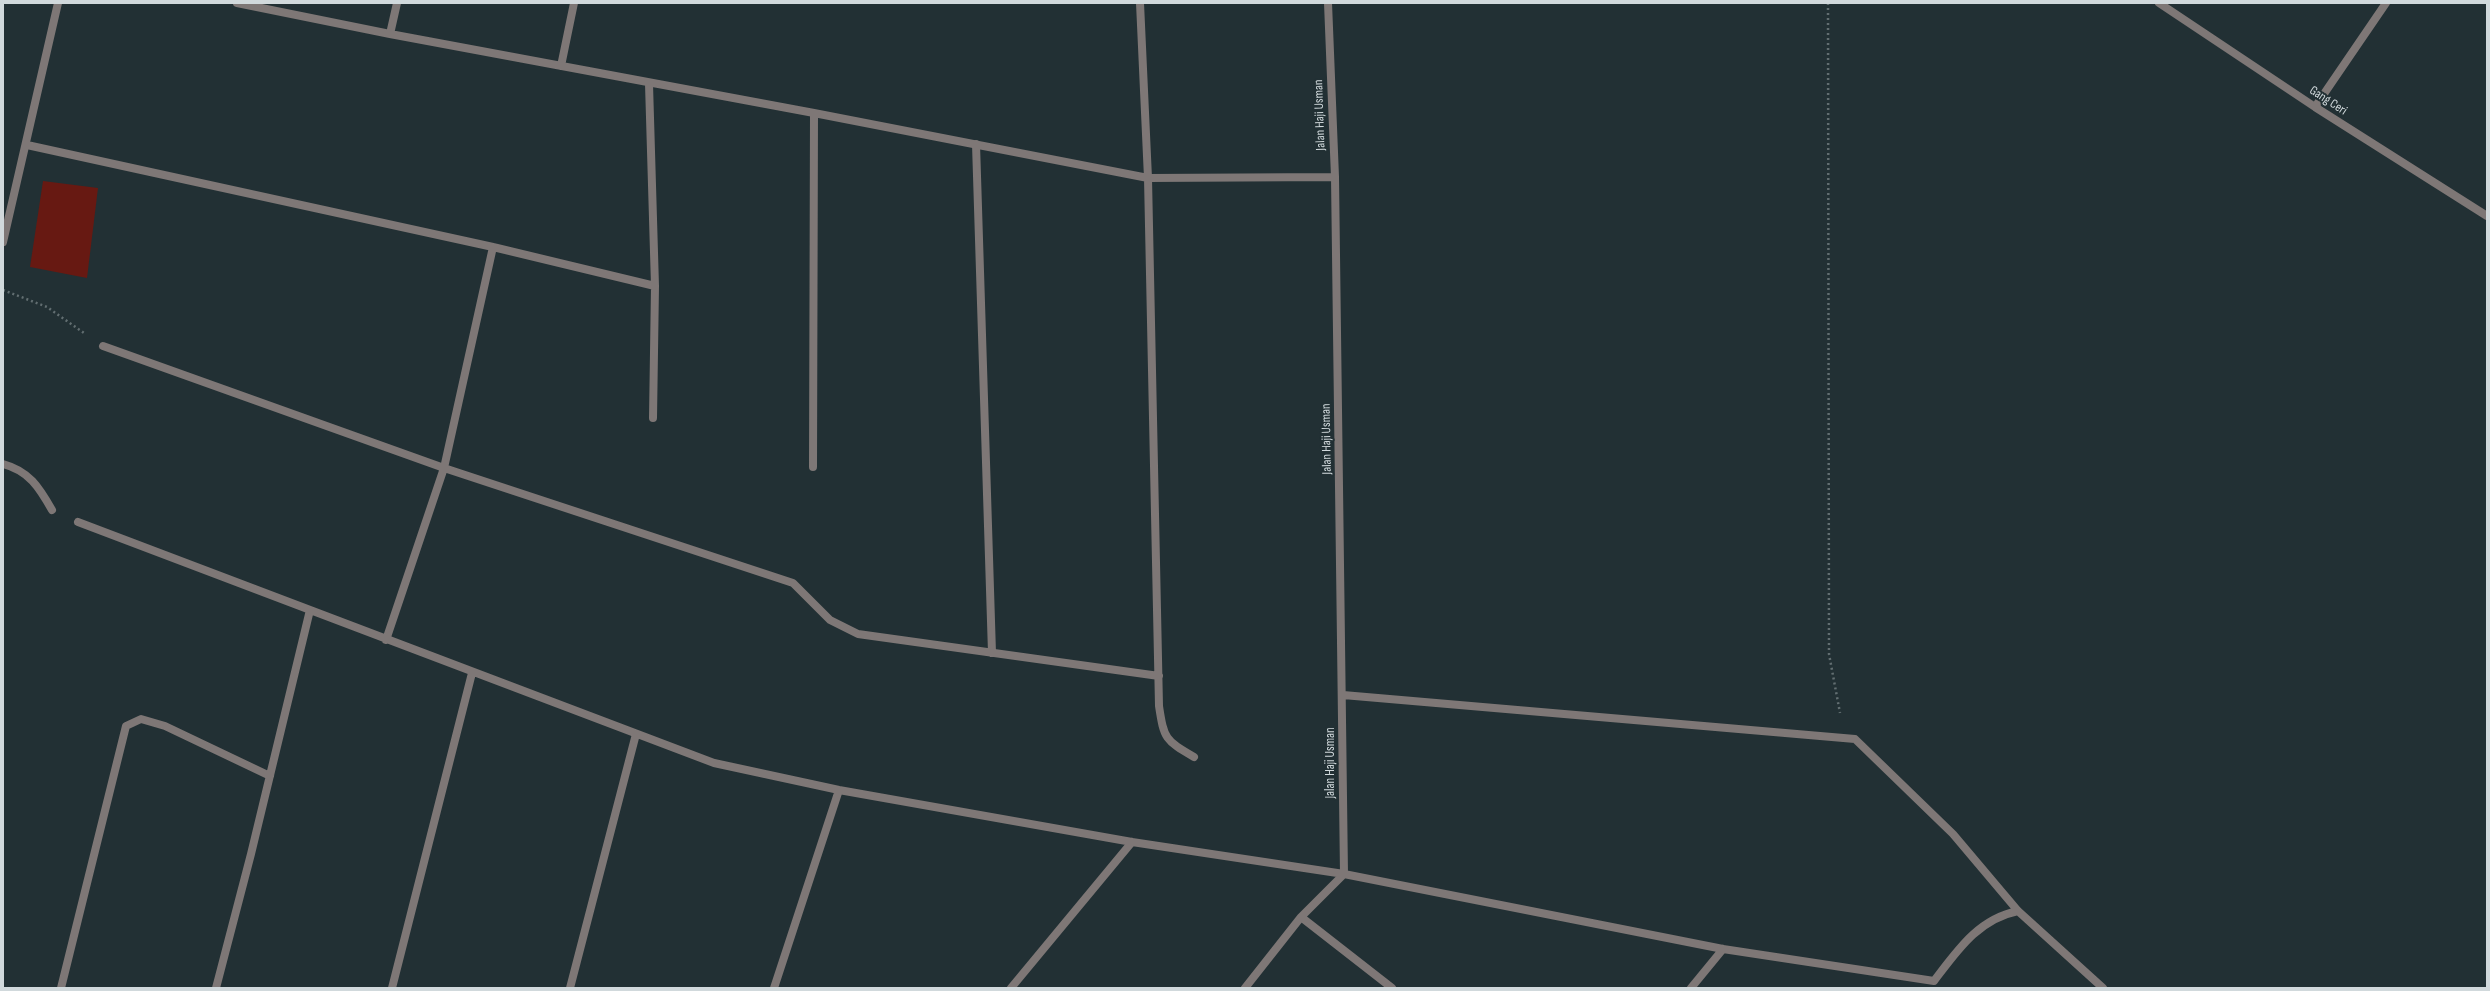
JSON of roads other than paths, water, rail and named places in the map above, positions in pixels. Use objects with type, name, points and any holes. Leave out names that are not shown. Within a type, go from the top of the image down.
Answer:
[{"type":"street","points":[[3,242],[58,3]]},
{"type":"street","points":[[237,3],[649,84],[814,113],[1148,178],[1335,177]]},
{"type":"street","points":[[390,34],[397,3]]},
{"type":"street","points":[[560,66],[574,3]]},
{"type":"street","points":[[1140,3],[1148,178],[1159,706],[1164,733],[1172,744],[1194,757]]},
{"type":"street","name":"Jalan Haji Usman","points":[[1328,3],[1335,177],[1343,695],[1344,874]]},
{"type":"street","name":"Gang Ceri","points":[[2159,3],[2315,107],[2487,216]]},
{"type":"street","points":[[2315,107],[2386,3]]},
{"type":"street","points":[[649,84],[655,286],[653,418]]},
{"type":"street","points":[[813,467],[814,113]]},
{"type":"street","points":[[976,144],[992,653]]},
{"type":"street","points":[[26,145],[493,247],[655,286]]},
{"type":"street","points":[[386,640],[444,468],[493,247]]},
{"type":"street","points":[[103,346],[444,468],[793,583],[830,620],[858,634],[1159,676]]},
{"type":"street","points":[[3,464],[18,468],[39,487],[52,510]]},
{"type":"street","points":[[78,522],[472,673],[714,763],[839,790],[1132,842],[1344,874],[1723,949],[1934,981]]},
{"type":"street","points":[[216,988],[270,776],[310,610]]},
{"type":"street","points":[[392,988],[472,673]]},
{"type":"street","points":[[1343,695],[1856,740],[1953,834],[2018,911],[2104,988]]},
{"type":"street","points":[[61,988],[126,726],[141,719],[165,726],[270,776]]},
{"type":"street","points":[[570,988],[636,734]]},
{"type":"street","points":[[774,988],[839,790]]},
{"type":"street","points":[[1011,988],[1132,842]]},
{"type":"street","points":[[1245,988],[1301,917],[1344,874]]},
{"type":"street","points":[[1928,988],[1961,946],[1984,923],[2002,914],[2018,911]]},
{"type":"street","points":[[1301,917],[1392,988]]},
{"type":"street","points":[[1691,988],[1723,949]]}]
